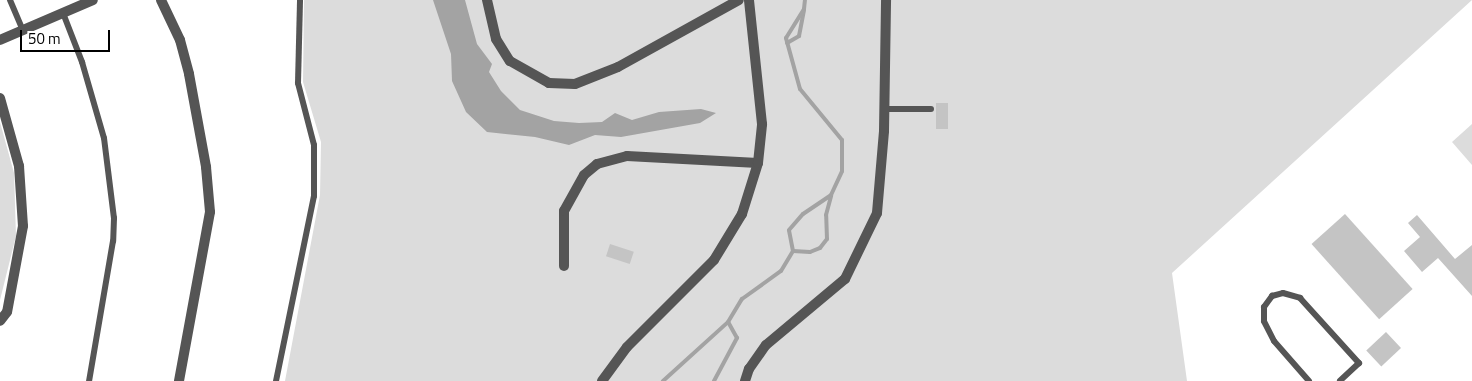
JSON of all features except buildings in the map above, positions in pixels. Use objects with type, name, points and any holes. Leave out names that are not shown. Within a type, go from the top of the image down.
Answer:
[{"type":"street","points":[[0,40],[94,0]]},
{"type":"street","points":[[161,0],[180,40],[189,74],[206,167],[210,212],[179,381]]},
{"type":"street","points":[[487,0],[496,39],[510,61],[549,83],[575,84],[618,67],[739,0]]},
{"type":"street","points":[[602,381],[627,347],[714,260],[742,214],[758,163],[762,124],[748,0]]},
{"type":"street","points":[[745,381],[749,369],[766,345],[845,279],[877,214],[884,109],[886,0]]},
{"type":"street","points":[[0,98],[19,166],[23,226],[8,312],[0,321]]},
{"type":"street","points":[[564,266],[564,211],[584,175],[597,164],[627,156],[758,163]]},
{"type":"lane","points":[[10,0],[23,30]]},
{"type":"lane","points":[[276,381],[314,196],[314,145],[298,83],[300,0]]},
{"type":"lane","points":[[63,13],[82,62],[104,138],[114,218],[113,240],[89,381]]},
{"type":"lane","points":[[884,109],[931,109]]},
{"type":"lane","points":[[1309,381],[1274,341],[1264,321],[1264,307],[1272,296],[1283,293],[1300,298],[1359,363],[1340,381]]},
{"type":"shaded area","points":[[304,0],[1472,0],[1172,273],[1187,381],[285,381],[320,195],[321,142],[303,82]]},
{"type":"shaded area","points":[[433,0],[465,0],[477,44],[492,64],[489,72],[501,91],[520,110],[554,121],[579,123],[602,122],[615,113],[632,120],[659,112],[701,109],[716,113],[700,123],[621,137],[595,135],[569,145],[535,137],[487,132],[466,112],[452,81],[451,54]]},
{"type":"shaded area","points":[[0,122],[14,173],[16,236],[0,300]]},
{"type":"shaded area","points":[[1472,124],[1472,165],[1452,142]]},
{"type":"waterway","points":[[663,381],[728,322],[742,299],[781,271],[793,251],[789,230],[803,214],[831,195],[842,171],[842,140],[800,89],[786,38],[804,9],[805,0]]},
{"type":"waterway","points":[[787,43],[799,36],[804,10]]},
{"type":"waterway","points":[[793,251],[810,252],[820,248],[827,239],[826,215],[831,196]]},
{"type":"waterway","points":[[714,381],[737,338],[728,322]]}]
